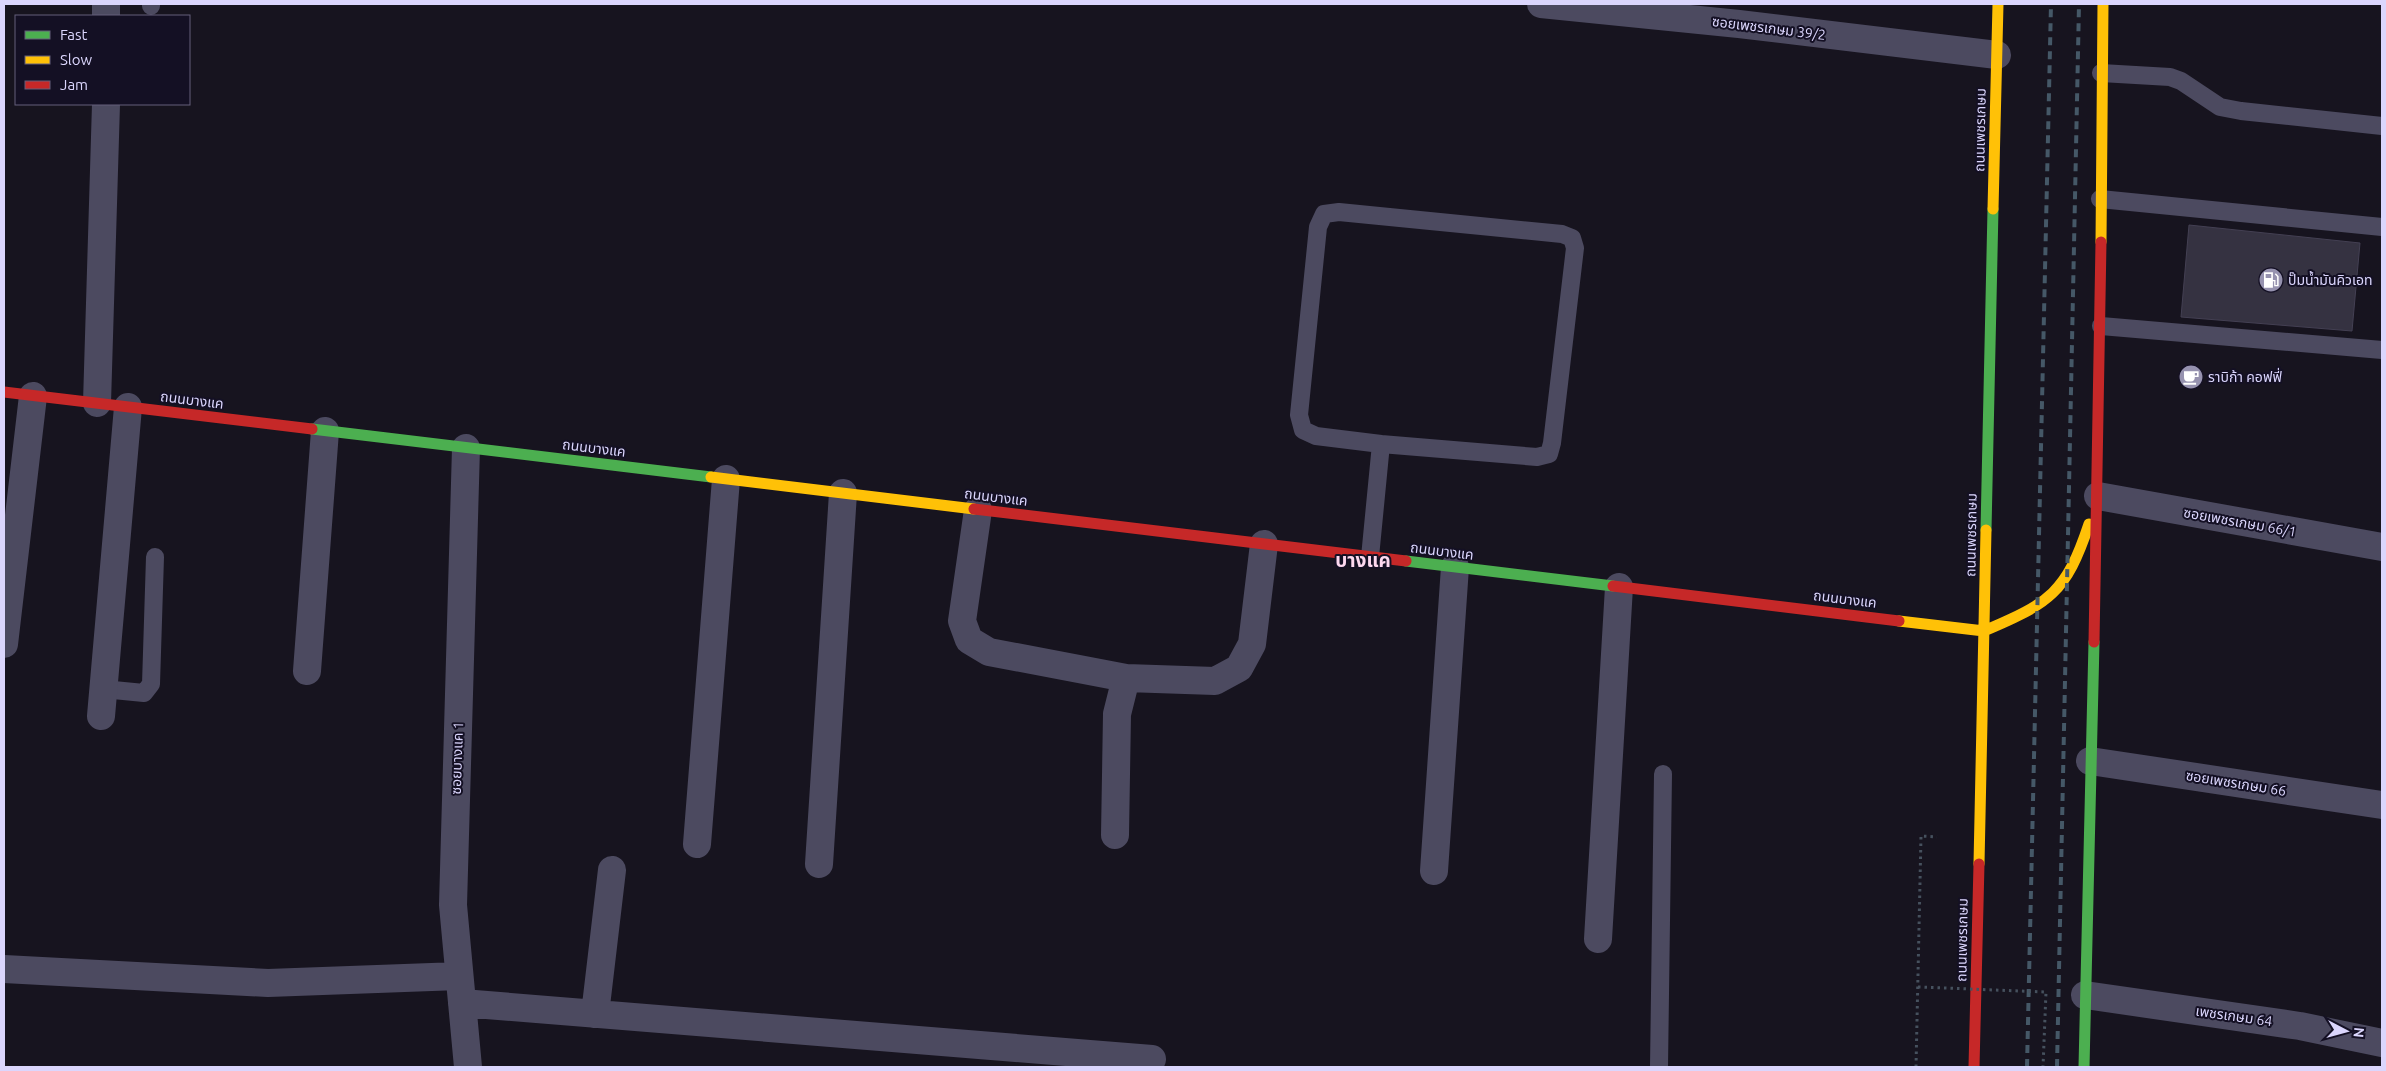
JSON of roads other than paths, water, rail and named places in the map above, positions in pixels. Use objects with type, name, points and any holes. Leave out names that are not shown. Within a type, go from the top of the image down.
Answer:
[{"type":"main road","name":"ถนนเพชรเกษม","points":[[1974,1067],[1998,4]]},
{"type":"main road","points":[[2084,1067],[2090,761],[2098,496],[2103,4]]},
{"type":"main road","name":"ถนนบางแค","points":[[4,392],[1984,631]]},
{"type":"main road","points":[[1984,631],[2032,608],[2050,596],[2066,579],[2079,553],[2098,496]]},
{"type":"street","name":"ซอยเพชรเกษม 39/2","points":[[1541,4],[1739,14],[1997,55]]},
{"type":"street","points":[[97,403],[106,105]]},
{"type":"street","points":[[4,644],[33,396]]},
{"type":"street","points":[[101,716],[128,407]]},
{"type":"street","points":[[307,671],[325,431]]},
{"type":"street","name":"ซอยบางแค 1","points":[[466,448],[453,905],[468,1067]]},
{"type":"street","points":[[697,844],[726,479]]},
{"type":"street","points":[[820,864],[843,494]]},
{"type":"street","name":"ซอยเพชรเกษม 66/1","points":[[2098,496],[2382,547]]},
{"type":"street","points":[[978,510],[962,621],[969,640],[989,652],[1126,678],[1215,681],[1239,668],[1252,644],[1264,544]]},
{"type":"street","points":[[1434,871],[1455,567]]},
{"type":"street","points":[[1598,939],[1618,587]]},
{"type":"street","points":[[1115,835],[1117,714],[1126,678]]},
{"type":"street","name":"ซอยเพชรเกษม 66","points":[[2090,761],[2382,805]]},
{"type":"street","points":[[595,1014],[612,870]]},
{"type":"street","points":[[4,969],[268,984],[459,976]]},
{"type":"street","name":"เพชรเกษม 64","points":[[2085,995],[2300,1026],[2382,1043]]},
{"type":"street","points":[[462,1003],[1152,1059]]},
{"type":"lane","points":[[2101,74],[2170,77],[2181,81],[2220,107],[2241,112],[2382,126]]},
{"type":"lane","points":[[2100,199],[2382,227]]},
{"type":"lane","points":[[1348,213],[1562,234],[1572,238],[1575,248],[1549,454],[1537,457],[1382,444],[1316,436],[1303,430],[1299,415],[1318,227],[1324,214],[1348,213]]},
{"type":"lane","points":[[2100,326],[2382,350]]},
{"type":"lane","points":[[1370,557],[1382,444]]},
{"type":"lane","points":[[103,689],[144,693],[151,684],[155,557]]},
{"type":"lane","points":[[1659,1067],[1663,774]]},
{"type":"railway","points":[[2027,1067],[2051,4]]},
{"type":"railway","points":[[2057,1067],[2079,4]]},
{"type":"place","name":"ปั๊มน้ำมันคิวเอท","points":[[2271,280]]},
{"type":"place","name":"ราบิก้า คอฟฟี่","points":[[2191,377]]},
{"type":"district","name":"บางแค","points":[[1363,560]]}]
